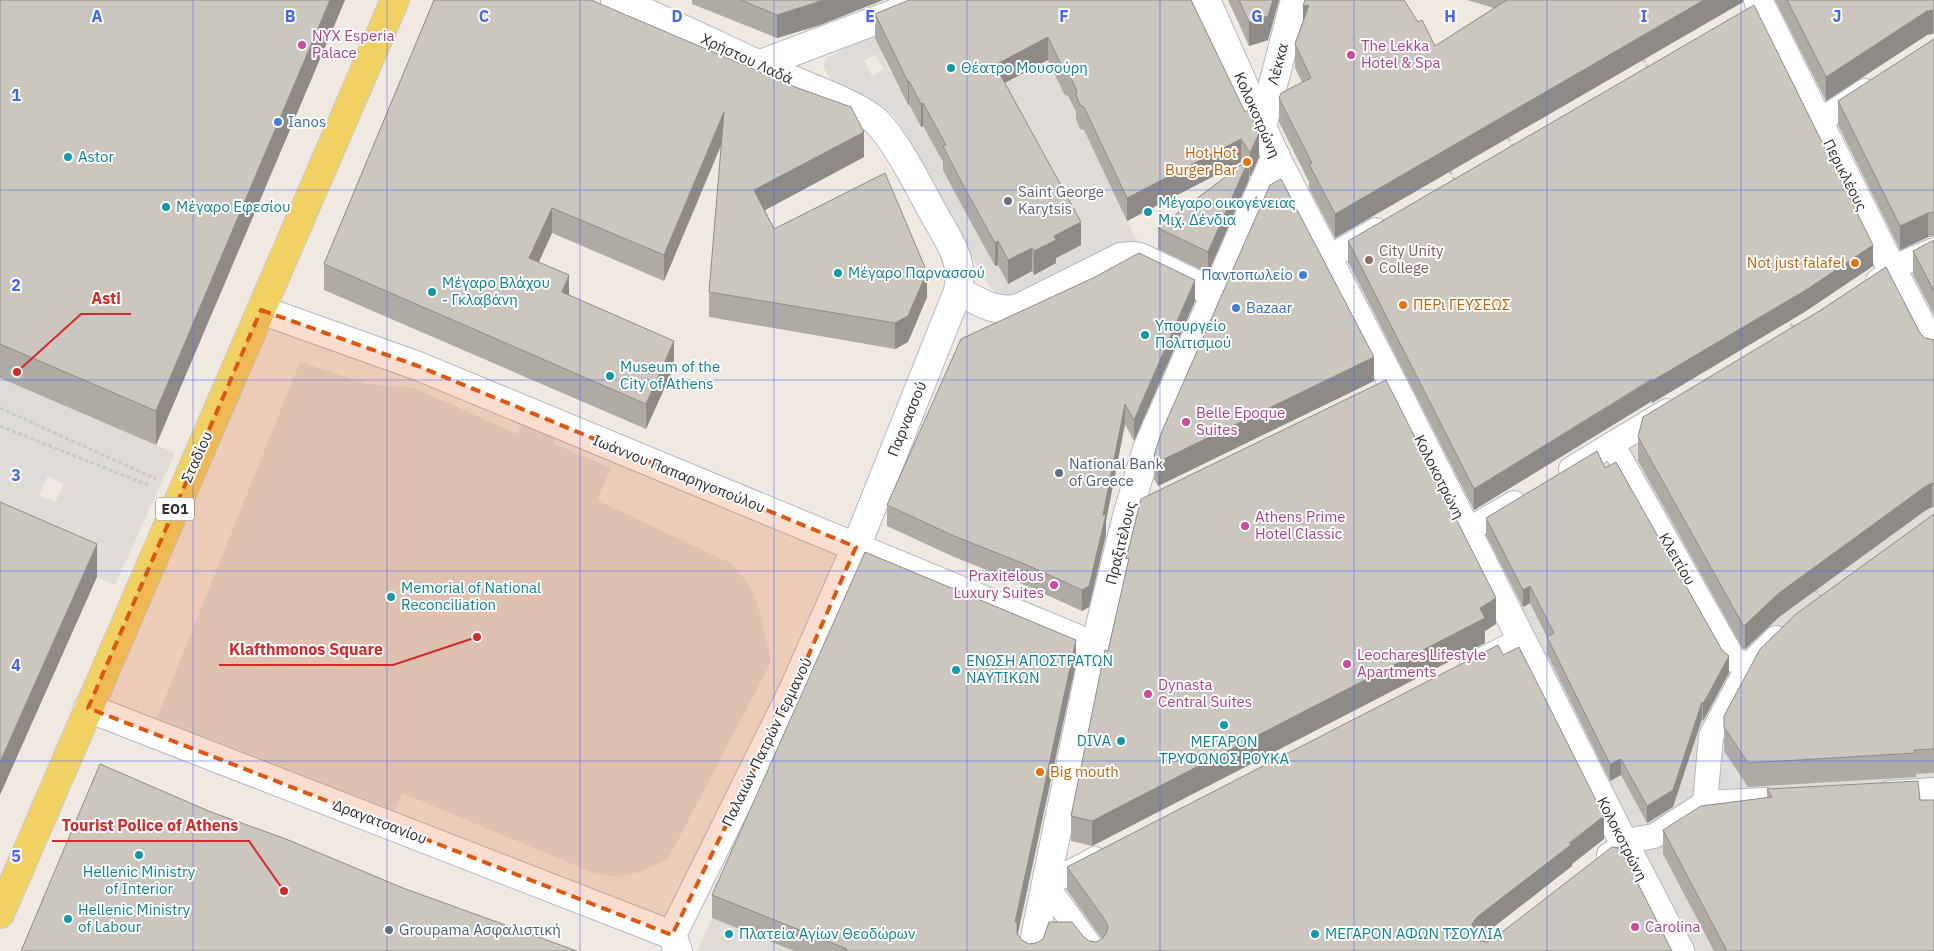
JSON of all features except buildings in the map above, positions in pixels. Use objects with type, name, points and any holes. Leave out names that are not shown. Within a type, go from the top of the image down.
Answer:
[{"type":"main road","name":"Σταδίου","points":[[0,914],[395,0]]},
{"type":"street","name":"Χρήστου Λαδά","points":[[615,0],[670,10],[758,65],[851,106],[866,114],[877,123],[906,165],[957,257],[960,272],[958,291]]},
{"type":"street","points":[[758,65],[925,0]]},
{"type":"street","name":"Κολοκοτρώνη","points":[[1206,0],[1262,127],[1328,258],[1385,390],[1466,531],[1680,951]]},
{"type":"street","name":"Λέκκα","points":[[1262,127],[1295,0]]},
{"type":"street","name":"Περικλέους","points":[[1754,8],[1818,122],[1892,271],[1934,349]]},
{"type":"street","points":[[1818,122],[1884,79]]},
{"type":"street","name":"Πραξιτέλους","points":[[1032,951],[1095,646],[1127,516],[1147,449],[1276,156]]},
{"type":"street","points":[[1328,258],[1396,218]]},
{"type":"street","points":[[1861,292],[1912,258],[1934,250]]},
{"type":"street","points":[[958,291],[986,305],[1010,310],[1019,308],[1121,257],[1134,256],[1151,262],[1216,294]]},
{"type":"street","name":"Παρνασσού","points":[[856,547],[958,291]]},
{"type":"street","name":"Ιωάννου Παπαρηγοπούλου","points":[[261,310],[418,366],[1095,646]]},
{"type":"street","points":[[1554,480],[1686,400]]},
{"type":"street","name":"Κλειτίου","points":[[1612,444],[1734,660],[1749,665]]},
{"type":"street","points":[[1466,531],[1530,494]]},
{"type":"street","points":[[1127,516],[1152,504]]},
{"type":"street","name":"Παλαιών Πατρών Γερμανού","points":[[675,943],[795,686],[856,547]]},
{"type":"street","points":[[1705,803],[1711,736],[1749,665],[1819,595]]},
{"type":"street","points":[[1457,673],[1521,640]]},
{"type":"street","name":"Δραγατσανίου","points":[[88,708],[675,943]]},
{"type":"street","points":[[1867,794],[1934,790]]},
{"type":"street","points":[[1591,869],[1632,840],[1654,836],[1705,803],[1788,799]]},
{"type":"street","points":[[1094,951],[1046,885],[1112,850]]},
{"type":"path","points":[[1643,59],[1650,70]]},
{"type":"path","points":[[1508,138],[1515,149]]},
{"type":"path","points":[[1450,171],[1456,183]]},
{"type":"path","points":[[1785,317],[1799,334]]},
{"type":"path","points":[[0,408],[182,491]]},
{"type":"path","points":[[0,426],[148,485]]},
{"type":"highlighted area","points":[[261,310],[418,366],[856,547],[795,686],[672,935],[88,708]]},
{"type":"shaded area","points":[[876,34],[886,59],[884,60],[920,124],[1051,59],[1061,80],[1059,84],[1064,94],[1068,96],[1077,115],[1080,128],[1084,130],[1132,231],[1142,246],[1009,298],[997,295],[984,279],[894,116],[883,106],[840,89],[832,83],[823,65],[826,58]],"holes":[[[875,54],[884,69],[872,76],[864,61]],[[946,168],[1055,263],[1032,271],[1008,284],[998,265],[995,266],[991,261],[994,258],[981,240]]]},
{"type":"shaded area","points":[[1777,353],[1638,461],[1740,643],[1934,503],[1934,538],[1758,688],[1722,747],[1744,781],[1934,773],[1934,830],[1663,854],[1714,951],[1693,951],[1638,839],[1480,533]],"holes":[[[1711,647],[1728,677],[1700,725],[1677,795],[1645,819],[1592,721]]]},
{"type":"shaded area","points":[[300,362],[368,384],[414,388],[517,434],[522,423],[556,436],[554,444],[611,468],[597,500],[732,564],[751,588],[760,613],[771,662],[668,859],[640,872],[627,875],[617,877],[596,874],[402,793],[391,819],[156,721]]},
{"type":"shaded area","points":[[0,378],[175,453],[115,585],[0,535]],"holes":[[[48,476],[64,484],[55,502],[39,495]]]},
{"type":"shaded area","name":"Πλατεία Αγίων Θεοδώρων","points":[[712,918],[794,951],[697,951]]},
{"type":"place","name":"NYX Esperia Palace","points":[[302,45]]},
{"type":"place","name":"The Lekka Hotel & Spa","points":[[1351,55]]},
{"type":"place","name":"Θέατρο Μουσούρη","points":[[951,68]]},
{"type":"place","name":"Ianos","points":[[278,122]]},
{"type":"place","name":"Astor","points":[[68,157]]},
{"type":"place","name":"Hot Hot Burger Bar","points":[[1247,162]]},
{"type":"place","name":"Saint George Karytsis","points":[[1008,201]]},
{"type":"place","name":"Μέγαρο Εφεσίου","points":[[166,207]]},
{"type":"place","name":"Μέγαρο οικογένειας Μιχ. Δένδια","points":[[1148,212]]},
{"type":"place","name":"City Unity College","points":[[1369,260]]},
{"type":"place","name":"Not just falafel","points":[[1855,263]]},
{"type":"place","name":"Μέγαρο Παρνασσού","points":[[838,273]]},
{"type":"place","name":"Παντοπωλείο","points":[[1303,275]]},
{"type":"place","name":"Μέγαρο Βλάχου - Γκλαβάνη","points":[[432,292]]},
{"type":"place","name":"ΠΕΡι ΓΕΥΣΕΩΣ","points":[[1403,305]]},
{"type":"place","name":"Bazaar","points":[[1236,308]]},
{"type":"place","name":"Υπουργείο Πολιτισμού","points":[[1145,335]]},
{"type":"place","name":"Asti","points":[[17,372]]},
{"type":"place","name":"Museum of the City of Athens","points":[[610,376]]},
{"type":"place","name":"Belle Epoque Suites","points":[[1186,422]]},
{"type":"place","name":"National Bank of Greece","points":[[1059,473]]},
{"type":"place","name":"Athens Prime Hotel Classic","points":[[1245,526]]},
{"type":"place","name":"Praxitelous Luxury Suites","points":[[1054,585]]},
{"type":"place","name":"Memorial of National Reconciliation","points":[[391,597]]},
{"type":"place","name":"Klafthmonos Square","points":[[477,637]]},
{"type":"place","name":"Leochares Lifestyle Apartments","points":[[1347,664]]},
{"type":"place","name":"ΕΝΩΣΗ ΑΠΟΣΤΡΑΤΩΝ ΝΑΥΤΙΚΩΝ","points":[[956,670]]},
{"type":"place","name":"Dynasta Central Suites","points":[[1148,694]]},
{"type":"place","name":"ΜΕΓΑΡΟΝ ΤΡΥΦΩΝΟΣ ΡΟΥΚΑ","points":[[1224,725]]},
{"type":"place","name":"DIVA","points":[[1121,741]]},
{"type":"place","name":"Big mouth","points":[[1040,772]]},
{"type":"place","name":"Hellenic Ministry of Interior","points":[[139,855]]},
{"type":"place","name":"Tourist Police of Athens","points":[[284,891]]},
{"type":"place","name":"Hellenic Ministry of Labour","points":[[68,919]]},
{"type":"place","name":"Carolina","points":[[1635,927]]},
{"type":"place","name":"Groupama Ασφαλιστική","points":[[389,930]]},
{"type":"place","name":"Πλατεία Αγίων Θεοδώρων","points":[[729,934]]},
{"type":"place","name":"ΜΕΓΑΡΟΝ ΑΦΩΝ ΤΣΟΥΛΙΑ","points":[[1315,934]]}]
